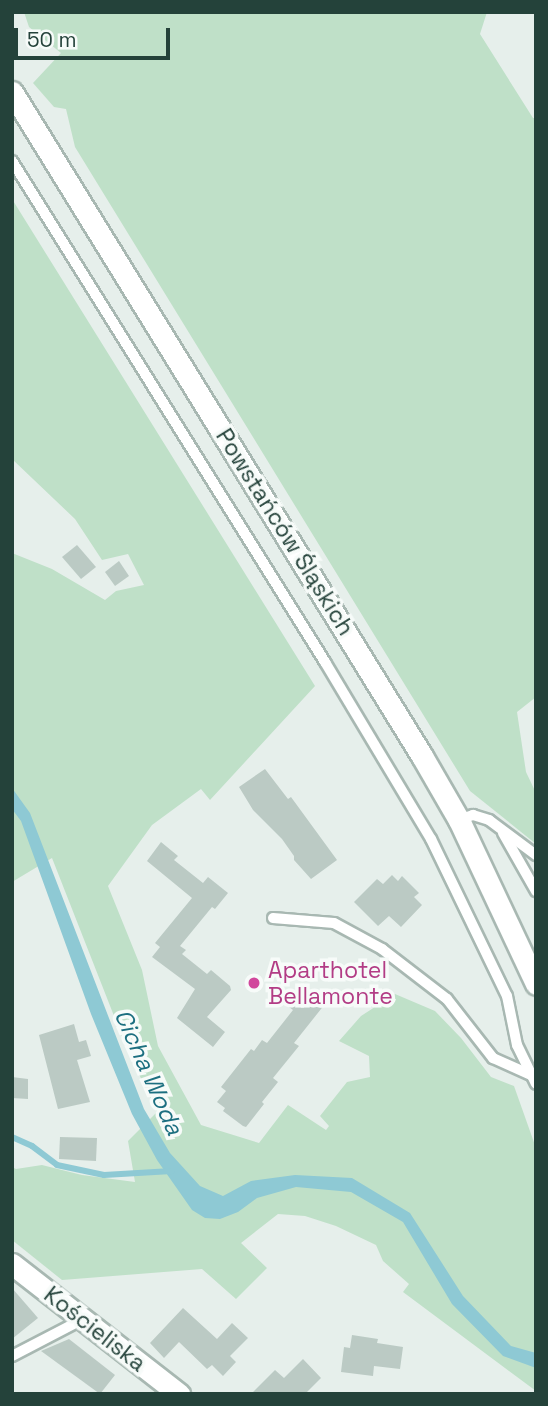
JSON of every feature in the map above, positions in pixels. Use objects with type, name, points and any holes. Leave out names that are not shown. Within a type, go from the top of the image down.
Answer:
[{"type":"street","name":"Powstańców Śląskich","points":[[12,92],[459,820],[536,984]]},
{"type":"street","name":"Kościeliska","points":[[12,1264],[179,1394]]},
{"type":"lane","points":[[12,161],[325,662],[431,839],[507,996],[517,1045],[534,1079]]},
{"type":"lane","points":[[459,820],[473,815],[500,827],[536,855]]},
{"type":"lane","points":[[500,827],[536,891]]},
{"type":"lane","points":[[273,918],[334,923],[382,949],[447,999],[493,1058],[534,1079]]},
{"type":"lane","points":[[12,1356],[83,1319]]},
{"type":"green space","points":[[24,12],[487,12],[480,34],[533,118],[536,118],[536,697],[517,712],[526,772],[536,793],[536,844],[470,791],[75,147],[66,109],[54,107],[33,83],[61,53],[29,27]]},
{"type":"green space","points":[[12,199],[315,686],[210,800],[201,789],[152,825],[108,886],[142,970],[158,1046],[201,1125],[259,1143],[288,1105],[326,1130],[329,1126],[320,1116],[347,1082],[370,1077],[369,1056],[339,1041],[361,1016],[395,994],[435,1011],[461,1038],[491,1077],[514,1086],[536,1148],[536,1391],[403,1292],[409,1284],[383,1261],[376,1245],[336,1226],[305,1216],[278,1214],[241,1243],[267,1268],[236,1299],[202,1269],[62,1280],[12,1240],[12,1167],[16,1169],[42,1165],[82,1175],[135,1182],[128,1141],[157,1112],[127,1049],[52,858],[12,882],[12,553],[52,569],[105,600],[116,591],[144,585],[128,554],[102,560],[75,519],[12,459]]},
{"type":"water","points":[[12,788],[30,813],[144,1109],[170,1153],[200,1186],[223,1196],[251,1181],[295,1175],[352,1178],[410,1213],[463,1296],[511,1346],[536,1353],[536,1368],[503,1356],[452,1304],[403,1222],[351,1192],[296,1187],[257,1198],[238,1212],[220,1219],[205,1218],[192,1210],[157,1160],[132,1114],[91,1014],[21,821],[12,809]]},
{"type":"building","points":[[77,545],[96,567],[81,579],[62,557]]},
{"type":"building","points":[[119,561],[129,576],[115,586],[105,572]]},
{"type":"building","points":[[265,769],[288,799],[291,797],[337,860],[311,879],[294,860],[282,839],[253,810],[239,787]]},
{"type":"building","points":[[161,842],[178,856],[174,860],[203,883],[208,877],[228,893],[215,909],[212,907],[180,946],[186,950],[182,954],[207,974],[211,970],[230,986],[231,990],[207,1017],[225,1032],[213,1047],[177,1018],[195,989],[152,957],[160,947],[155,943],[192,898],[147,861]]},
{"type":"building","points":[[392,875],[398,881],[402,876],[419,893],[414,897],[422,905],[401,927],[389,916],[378,926],[354,902],[377,879],[383,884]]},
{"type":"building","points":[[301,985],[325,1004],[294,1043],[299,1046],[273,1078],[278,1082],[262,1102],[264,1104],[246,1127],[243,1126],[223,1111],[225,1108],[217,1102],[226,1091],[221,1087],[251,1049],[254,1051],[262,1040],[267,1043],[293,1010],[285,1004]]},
{"type":"building","points":[[74,1024],[79,1042],[86,1040],[91,1056],[77,1060],[90,1102],[58,1109],[39,1035]]},
{"type":"building","points":[[12,1077],[28,1079],[28,1099],[12,1098]]},
{"type":"building","points":[[60,1137],[97,1138],[96,1161],[59,1159]]},
{"type":"building","points":[[12,1288],[38,1318],[12,1339]]},
{"type":"building","points":[[183,1308],[217,1339],[232,1323],[248,1338],[230,1356],[236,1362],[223,1376],[212,1365],[207,1369],[179,1342],[164,1358],[150,1343]]},
{"type":"building","points":[[352,1335],[403,1347],[400,1369],[374,1366],[373,1376],[341,1372],[344,1347],[350,1348]]},
{"type":"building","points":[[69,1339],[115,1375],[100,1394],[41,1351]]},
{"type":"building","points":[[303,1359],[321,1378],[305,1394],[251,1394],[275,1370],[284,1378]]},
{"type":"waterway","points":[[12,1137],[32,1146],[57,1165],[104,1175],[172,1171]]},
{"type":"place","name":"Aparthotel Bellamonte","points":[[254,983]]},
{"type":"water label","name":"Cicha Woda","points":[[149,1072]]}]
